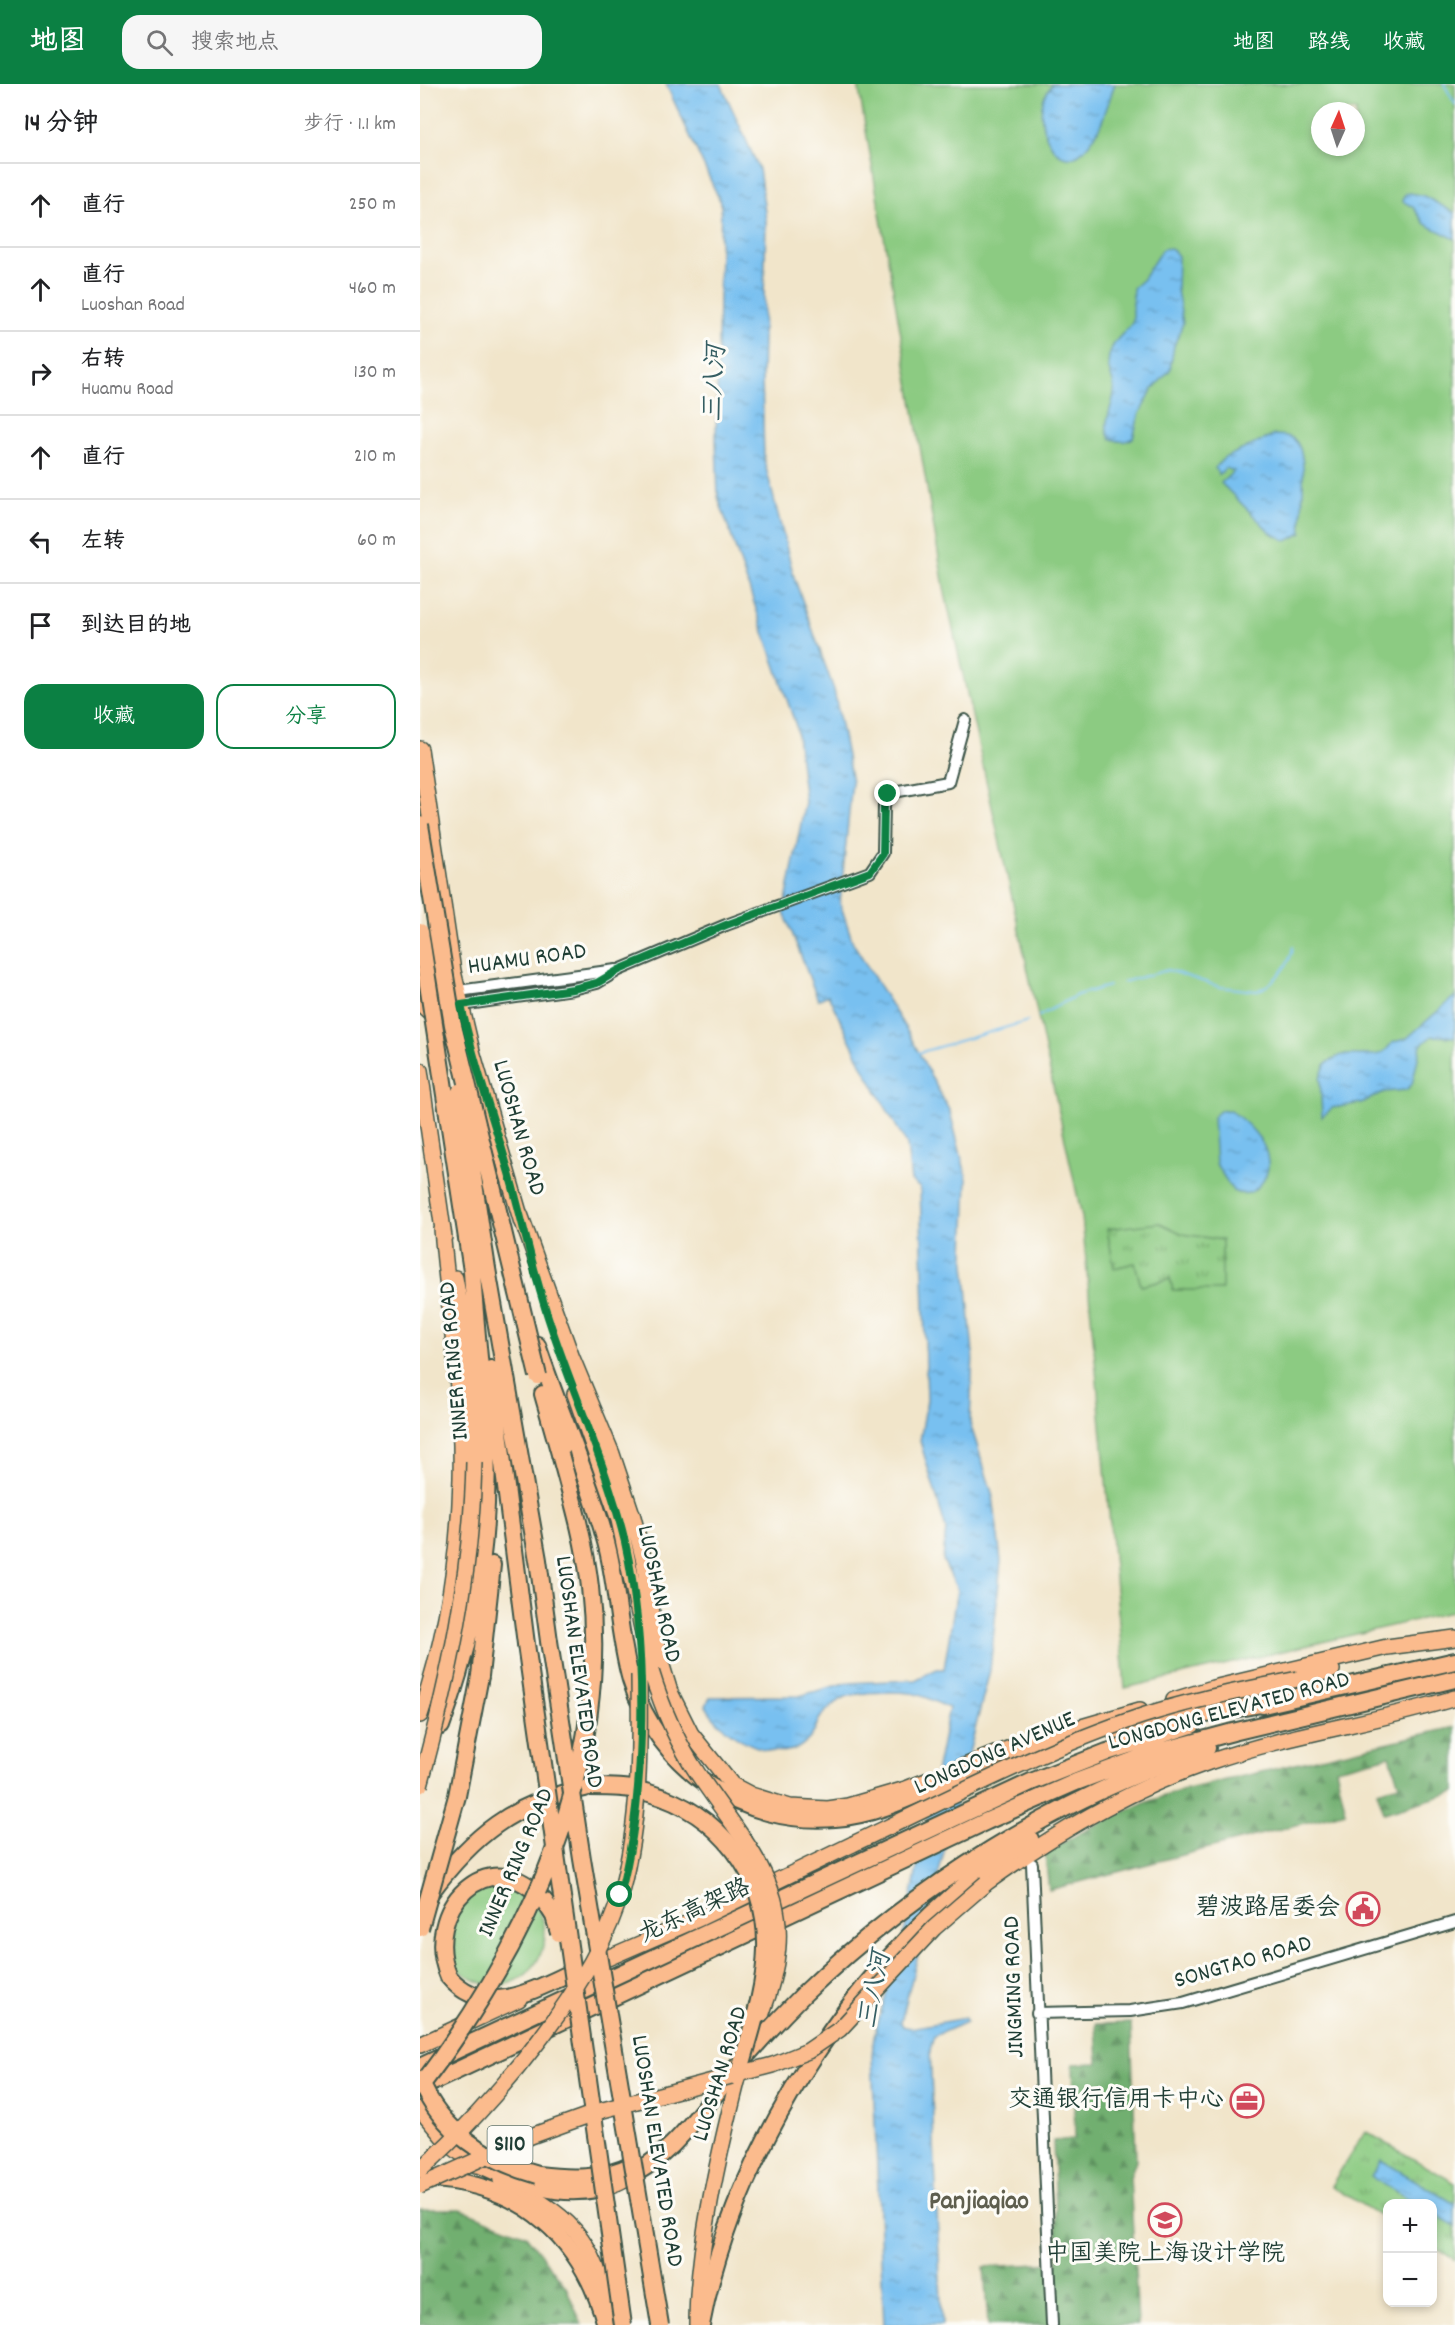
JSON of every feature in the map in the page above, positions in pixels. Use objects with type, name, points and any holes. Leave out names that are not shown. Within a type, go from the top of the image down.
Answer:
[{"type":"highway","name":"INNER RING ROAD","points":[[420,825],[453,1025],[511,1265],[586,1558],[593,1639],[590,1704],[574,1790],[544,1875],[486,1989],[459,2034],[420,2088]]},
{"type":"highway","name":"INNER RING ROAD","points":[[420,932],[479,1270],[486,1446],[484,1542],[477,1598],[465,1650],[447,1710],[420,1780]]},
{"type":"highway","name":"LUOSHAN ELEVATED ROAD","points":[[453,1025],[483,1317],[583,2057],[623,2325]]},
{"type":"highway","points":[[511,1265],[594,1502],[613,1572],[627,1661],[637,1696],[653,1729],[686,1768],[723,1795],[777,1815],[822,1819],[850,1816],[880,1803],[1005,1760],[1113,1731],[1272,1702]]},
{"type":"highway","name":"LUOSHAN ELEVATED ROAD","points":[[479,1270],[538,1560],[582,1859],[660,2325]]},
{"type":"highway","points":[[420,1928],[457,1796],[480,1676],[491,1579],[498,1423]]},
{"type":"highway","name":"LONGDONG ELEVATED ROAD","points":[[991,1800],[1107,1752],[1186,1726],[1272,1702],[1455,1661]]},
{"type":"highway","name":"LONGDONG ELEVATED ROAD","points":[[987,1821],[1076,1782],[1151,1754],[1455,1679]]},
{"type":"highway","points":[[466,2158],[484,2169],[534,2187],[555,2190],[596,2189],[616,2183],[663,2156],[681,2138],[716,2092],[759,2042],[804,1995],[880,1928],[983,1870],[1103,1790],[1206,1749],[1356,1702]]},
{"type":"highway","points":[[421,1906],[465,1851],[507,1815],[557,1794],[590,1787],[620,1788],[647,1792],[674,1801],[698,1815],[731,1845],[753,1881],[765,1921],[766,1948],[759,2001],[738,2078]]},
{"type":"highway","name":"龙东高架路","points":[[420,2067],[991,1800]]},
{"type":"highway","name":"龙东高架路","points":[[420,2088],[987,1821]]},
{"type":"highway","points":[[699,2325],[726,2238],[751,2172],[801,2077],[860,1992],[922,1923],[983,1870]]},
{"type":"highway","points":[[576,1971],[523,1993],[497,1999],[470,1994],[452,1981],[441,1964],[434,1942],[436,1919],[446,1899],[477,1878],[508,1877],[522,1882],[536,1892],[554,1916],[583,2057]]},
{"type":"highway","points":[[420,2080],[441,2115],[468,2142],[501,2162],[538,2175],[581,2177],[624,2169],[661,2146],[716,2092]]},
{"type":"highway","points":[[421,2178],[455,2180],[482,2186],[536,2213],[555,2230],[585,2268],[607,2325]]},
{"type":"main road","name":"LUOSHAN ROAD","points":[[420,748],[460,998],[472,1051],[549,1320],[612,1496],[651,1671],[665,1712],[697,1772],[758,1859],[777,1908],[780,1926],[777,1965],[738,2078],[718,2164],[706,2240],[699,2325]]},
{"type":"main road","points":[[420,1003],[426,1011],[472,1051]]},
{"type":"main road","points":[[420,1070],[442,1229],[459,1412],[460,1509],[454,1574],[443,1637],[420,1715]]},
{"type":"main road","points":[[520,1214],[572,1358],[622,1485],[644,1561],[663,1672],[679,1713],[691,1734],[732,1785],[769,1802],[809,1809],[880,1803],[987,1756],[1213,1688],[1388,1647],[1455,1640]]},
{"type":"main road","points":[[420,1785],[442,1698],[465,1586],[473,1514],[474,1462],[470,1380],[462,1314],[442,1229]]},
{"type":"main road","points":[[421,2178],[530,2050],[580,1980],[614,1915],[628,1867],[637,1781],[639,1676],[631,1577]]},
{"type":"main road","name":"LONGDONG AVENUE","points":[[420,2045],[576,1971],[709,1914],[1020,1766],[1117,1725],[1179,1705],[1455,1640]]},
{"type":"main road","points":[[983,1870],[1139,1789],[1171,1776],[1252,1749],[1375,1721],[1455,1698]]},
{"type":"main road","name":"S110","points":[[421,2178],[603,2110],[773,2065],[824,2042],[856,2013],[934,1928],[983,1870]]},
{"type":"main road","points":[[420,2109],[449,2144],[466,2158]]},
{"type":"main road","points":[[484,2169],[540,2201],[566,2220],[577,2232],[599,2275],[607,2325]]},
{"type":"street","name":"HUAMU ROAD","points":[[460,998],[573,989],[597,983],[619,970],[772,907],[870,872],[883,854],[884,805],[888,794],[948,782],[965,720]]},
{"type":"street","name":"JINGMING ROAD","points":[[1032,1864],[1035,1986],[1052,2325]]},
{"type":"street","name":"SONGTAO ROAD","points":[[1037,2013],[1130,2012],[1183,2003],[1455,1922]]},
{"type":"green space","points":[[858,84],[1455,84],[1455,1611],[1125,1688],[1082,1217],[945,593]]},
{"type":"green space","points":[[1160,1223],[1183,1234],[1222,1240],[1222,1290],[1173,1290],[1170,1279],[1141,1286],[1135,1263],[1114,1268],[1107,1229]]},
{"type":"green space","points":[[1455,1727],[1455,1792],[1384,1813],[1377,1791],[1399,1785],[1390,1756],[1336,1769],[1346,1812],[1049,1890],[1045,1854],[1095,1825],[1129,1809],[1183,1790]]},
{"type":"green space","points":[[503,1884],[528,1898],[541,1915],[545,1935],[540,1955],[529,1971],[513,1982],[493,1985],[471,1978],[452,1963],[449,1949],[448,1914],[470,1890]]},
{"type":"green space","points":[[1131,2023],[1136,2160],[1130,2177],[1138,2325],[988,2325],[984,2267],[1058,2263],[1053,2141],[1075,2139],[1073,2064],[1098,2063],[1096,2024]]},
{"type":"green space","points":[[1365,2131],[1455,2183],[1455,2260],[1437,2249],[1437,2199],[1383,2199],[1383,2218],[1331,2186]]},
{"type":"green space","points":[[420,2209],[461,2209],[526,2235],[566,2287],[582,2325],[420,2325]]},
{"type":"water","points":[[666,84],[721,84],[759,169],[766,220],[762,377],[764,460],[794,577],[834,690],[852,782],[840,903],[853,943],[909,1034],[950,1112],[967,1179],[964,1253],[973,1353],[970,1423],[993,1496],[1001,1561],[990,1670],[901,2022],[902,2026],[911,2028],[965,2018],[966,2022],[934,2036],[930,2050],[942,2325],[884,2325],[872,2056],[874,2036],[905,1929],[949,1708],[912,1693],[852,1695],[835,1703],[822,1715],[813,1734],[798,1748],[784,1751],[754,1746],[738,1738],[714,1717],[706,1706],[710,1697],[799,1696],[845,1683],[915,1680],[937,1669],[944,1669],[957,1589],[943,1560],[946,1529],[920,1441],[927,1400],[920,1188],[911,1181],[907,1145],[864,1069],[828,995],[818,1000],[784,912],[805,802],[796,726],[718,497],[716,440],[721,203]]},
{"type":"water","points":[[1052,84],[1115,84],[1094,137],[1079,154],[1069,157],[1060,154],[1052,147],[1047,137],[1043,125],[1043,101]]},
{"type":"water","points":[[1405,194],[1424,196],[1455,213],[1455,239],[1425,224],[1413,207],[1402,201]]},
{"type":"water","points":[[1171,248],[1178,256],[1177,290],[1183,323],[1174,346],[1170,370],[1152,390],[1139,415],[1133,438],[1125,441],[1116,440],[1110,438],[1107,427],[1114,392],[1108,363],[1111,350],[1133,321],[1133,288],[1143,279],[1162,249]]},
{"type":"water","points":[[1274,435],[1292,438],[1298,444],[1302,455],[1302,533],[1287,541],[1271,533],[1221,483],[1234,471],[1226,468],[1219,475],[1215,468],[1224,458]]},
{"type":"water","points":[[1455,996],[1455,1037],[1432,1036],[1421,1045],[1412,1084],[1406,1090],[1384,1092],[1361,1103],[1332,1108],[1322,1117],[1320,1078],[1326,1063],[1341,1055],[1376,1055],[1385,1051],[1393,1042],[1406,1039]]},
{"type":"water","points":[[1230,1110],[1255,1132],[1267,1154],[1268,1169],[1263,1182],[1253,1191],[1246,1193],[1233,1191],[1216,1164],[1213,1117],[1220,1111]]},
{"type":"water","points":[[1381,2160],[1455,2204],[1455,2226],[1437,2215],[1437,2199],[1409,2199],[1371,2177]]},
{"type":"waterway","points":[[1444,84],[1455,104]]},
{"type":"waterway","points":[[1123,982],[1168,970],[1220,987],[1257,991],[1281,973],[1292,953],[1293,946]]},
{"type":"waterway","points":[[1039,1016],[1077,995],[1109,986]]},
{"type":"waterway","points":[[918,1053],[1028,1021]]},
{"type":"place","name":"碧波路居委会","points":[[1363,1909]]},
{"type":"place","name":"交通银行信用卡中心","points":[[1247,2101]]},
{"type":"place","name":"中国美院上海设计学院","points":[[1165,2220]]},
{"type":"district","name":"Panjiaqiao","points":[[979,2202]]},
{"type":"route","points":[[620,1895],[628,1867],[632,1838],[639,1736],[639,1676],[631,1577],[612,1496],[569,1378],[532,1265],[510,1175],[472,1051],[461,1005],[573,989],[597,983],[619,970],[726,925],[870,872],[883,854],[884,805],[888,794]]},
{"type":"water label","name":"三八河","points":[[716,383]]},
{"type":"water label","name":"三八河","points":[[876,1990]]}]
